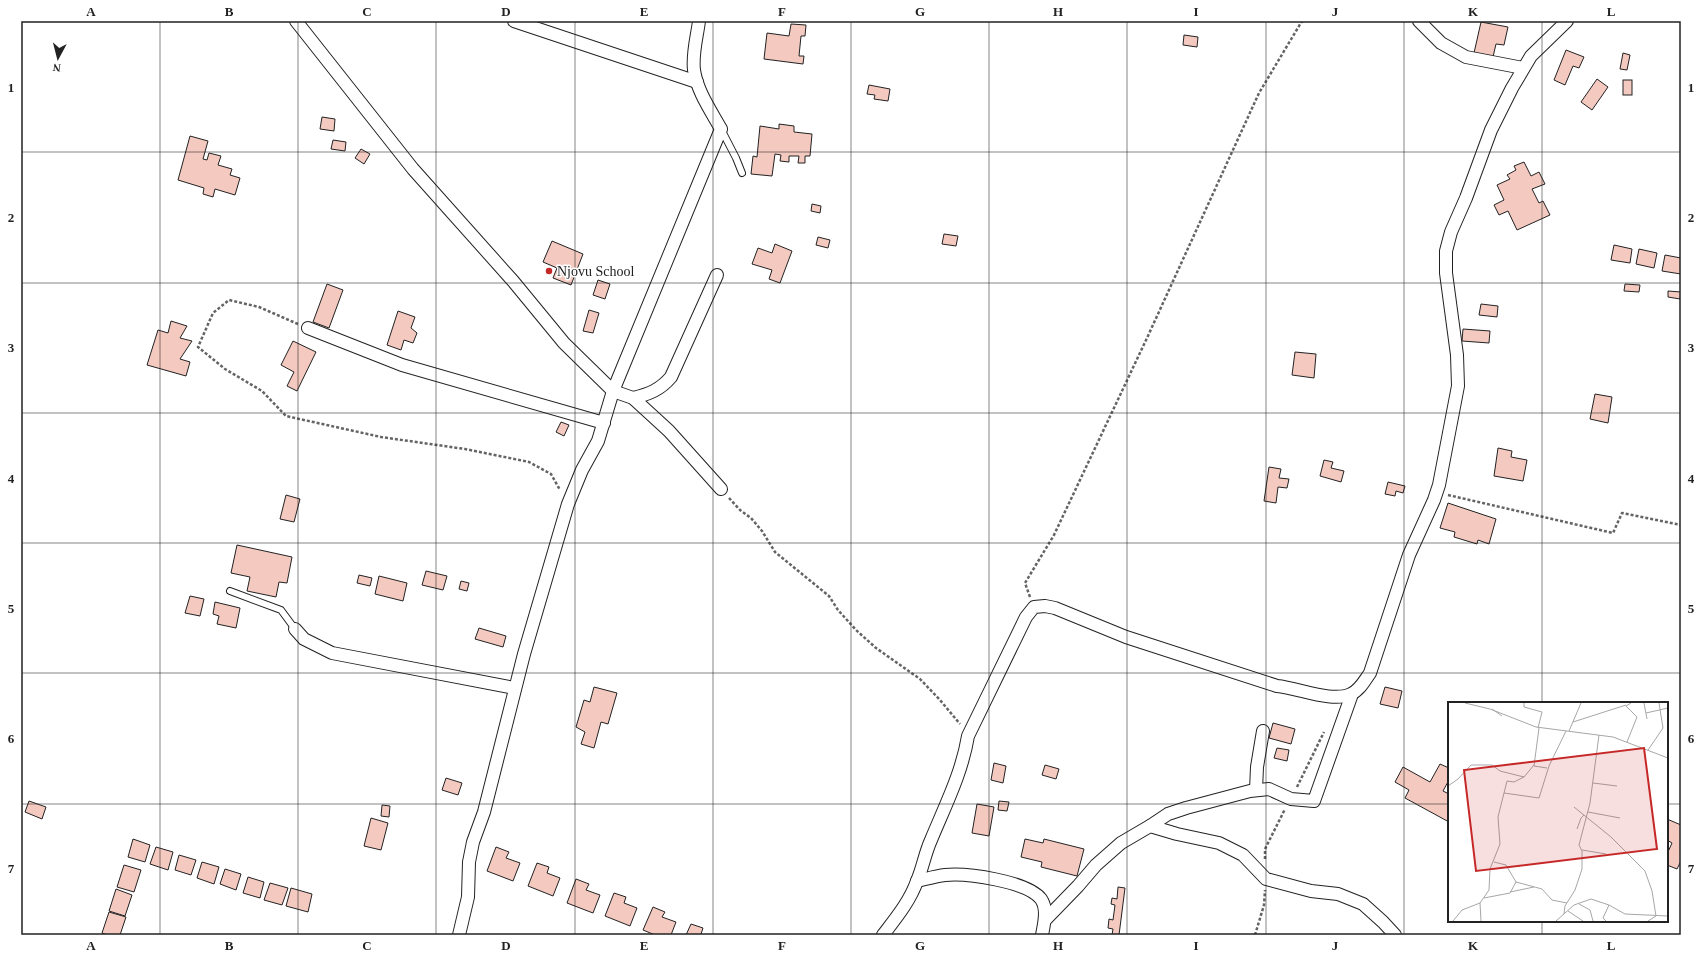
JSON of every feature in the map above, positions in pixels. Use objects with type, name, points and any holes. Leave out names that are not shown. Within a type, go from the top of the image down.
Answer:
[{"type":"street","points":[[514,21],[697,82]]},
{"type":"street","points":[[459,935],[468,897],[469,862],[473,842],[482,819],[501,747],[514,688],[568,504],[582,470],[598,440],[612,391],[721,129],[697,82],[694,70],[694,54],[699,21]]},
{"type":"street","points":[[1419,21],[1441,43],[1466,57],[1523,68]]},
{"type":"street","points":[[883,935],[909,898],[918,881],[930,841],[950,799],[966,750],[968,736],[1026,617],[1034,607],[1045,606],[1055,608],[1126,637],[1277,686],[1290,687],[1327,696],[1340,697],[1352,694],[1362,685],[1370,673],[1409,555],[1437,492],[1458,379],[1457,355],[1446,272],[1446,251],[1451,232],[1466,198],[1491,130],[1523,68],[1532,56],[1567,21]]},
{"type":"street","points":[[299,22],[413,169],[512,281],[564,343],[612,391],[633,398],[669,431],[721,489]]},
{"type":"street","points":[[633,398],[656,391],[664,386],[670,378],[717,276]]},
{"type":"street","points":[[308,328],[402,365],[604,423]]},
{"type":"street","points":[[295,629],[304,639],[332,653],[514,688]]},
{"type":"street","points":[[1045,920],[1096,865],[1121,843],[1168,814],[1256,790],[1269,789],[1290,799],[1314,801],[1352,694]]},
{"type":"street","points":[[1256,790],[1257,767],[1263,731]]},
{"type":"street","points":[[1150,826],[1177,834],[1219,843],[1243,855],[1266,879],[1311,891],[1338,894],[1364,904],[1394,935]]},
{"type":"street","points":[[918,881],[945,875],[969,876],[1020,886],[1034,892],[1042,900],[1045,909],[1045,920],[1042,935]]},
{"type":"lane","points":[[721,129],[742,173]]},
{"type":"lane","points":[[230,591],[281,610],[295,629]]},
{"type":"path","points":[[1034,607],[1025,583],[1054,536],[1147,338],[1258,93],[1302,21]]},
{"type":"path","points":[[308,328],[259,307],[229,300],[213,313],[198,348],[225,369],[262,391],[286,416],[381,437],[465,449],[529,462],[551,474],[568,504]]},
{"type":"path","points":[[721,489],[740,510],[751,518],[762,531],[775,552],[829,596],[838,610],[856,630],[876,648],[920,679],[948,709],[968,736]]},
{"type":"path","points":[[1437,492],[1613,533],[1622,513],[1681,525]]},
{"type":"path","points":[[1255,935],[1264,905],[1266,879],[1265,849],[1327,726]]},
{"type":"building","points":[[1481,22],[1508,27],[1504,45],[1496,44],[1493,57],[1474,53]]},
{"type":"building","points":[[791,24],[806,25],[805,36],[801,36],[799,56],[804,56],[803,64],[764,59],[767,33],[789,36]]},
{"type":"building","points":[[1184,35],[1198,37],[1197,47],[1183,45]]},
{"type":"building","points":[[1566,50],[1584,57],[1579,68],[1573,66],[1565,85],[1554,80]]},
{"type":"building","points":[[1623,53],[1630,55],[1627,70],[1620,69]]},
{"type":"building","points":[[1597,79],[1608,87],[1592,110],[1581,102]]},
{"type":"building","points":[[1623,80],[1632,80],[1632,95],[1623,95]]},
{"type":"building","points":[[869,85],[890,89],[888,101],[874,99],[875,95],[867,94]]},
{"type":"building","points":[[322,117],[335,119],[334,131],[320,129]]},
{"type":"building","points":[[779,124],[794,126],[794,132],[812,134],[810,156],[805,156],[805,163],[798,163],[799,156],[789,156],[789,162],[780,161],[781,155],[775,154],[772,176],[751,174],[753,156],[757,157],[760,126],[779,129]]},
{"type":"building","points":[[190,136],[208,141],[203,159],[207,160],[209,153],[221,156],[218,165],[232,169],[230,175],[240,178],[235,195],[215,189],[213,197],[203,194],[204,188],[178,180]]},
{"type":"building","points":[[333,140],[346,142],[345,151],[331,149]]},
{"type":"building","points":[[361,149],[370,154],[364,164],[355,158]]},
{"type":"building","points":[[1524,162],[1531,176],[1539,172],[1545,184],[1532,189],[1539,203],[1543,201],[1550,215],[1517,230],[1508,211],[1499,215],[1494,205],[1504,200],[1497,185],[1510,179],[1507,175],[1516,170],[1514,166]]},
{"type":"building","points":[[812,204],[821,206],[820,213],[811,211]]},
{"type":"building","points":[[944,234],[958,236],[956,246],[942,244]]},
{"type":"building","points":[[818,237],[830,240],[828,248],[816,245]]},
{"type":"building","points":[[552,241],[583,254],[571,285],[553,278],[557,268],[543,262]]},
{"type":"building","points":[[775,244],[792,251],[780,283],[769,279],[772,270],[752,264],[758,248],[772,253]]},
{"type":"building","points":[[1614,245],[1632,249],[1630,263],[1611,260]]},
{"type":"building","points":[[1639,249],[1657,253],[1654,268],[1636,264]]},
{"type":"building","points":[[1665,255],[1681,258],[1681,274],[1662,271]]},
{"type":"building","points":[[598,280],[610,284],[605,299],[593,295]]},
{"type":"building","points":[[327,284],[343,290],[329,328],[313,322]]},
{"type":"building","points":[[1625,284],[1640,285],[1639,292],[1624,291]]},
{"type":"building","points":[[1668,291],[1681,292],[1680,299],[1668,297]]},
{"type":"building","points":[[1481,304],[1498,306],[1497,317],[1479,315]]},
{"type":"building","points":[[589,310],[599,313],[593,333],[583,331]]},
{"type":"building","points":[[398,311],[415,317],[411,328],[417,333],[413,343],[404,340],[401,350],[387,345]]},
{"type":"building","points":[[171,321],[187,326],[180,338],[192,341],[180,359],[190,362],[186,376],[147,365],[158,330],[168,333]]},
{"type":"building","points":[[1463,329],[1490,331],[1489,343],[1462,341]]},
{"type":"building","points":[[293,341],[316,352],[297,391],[287,386],[294,372],[281,365]]},
{"type":"building","points":[[1295,352],[1316,354],[1314,378],[1292,375]]},
{"type":"building","points":[[1595,394],[1612,397],[1608,423],[1590,419]]},
{"type":"building","points":[[561,422],[569,425],[564,436],[556,432]]},
{"type":"building","points":[[1498,448],[1512,451],[1511,457],[1527,460],[1523,481],[1494,476]]},
{"type":"building","points":[[1324,460],[1333,462],[1331,468],[1344,471],[1341,482],[1320,476]]},
{"type":"building","points":[[1269,467],[1281,469],[1279,478],[1289,479],[1287,488],[1278,487],[1276,503],[1264,501]]},
{"type":"building","points":[[1388,482],[1405,486],[1403,493],[1396,491],[1395,496],[1385,494]]},
{"type":"building","points":[[286,495],[300,499],[294,522],[280,519]]},
{"type":"building","points":[[1448,503],[1496,519],[1489,544],[1478,540],[1477,544],[1454,537],[1455,532],[1440,528]]},
{"type":"building","points":[[237,545],[292,557],[287,583],[279,582],[276,597],[247,591],[250,577],[231,573]]},
{"type":"building","points":[[426,571],[447,576],[443,590],[422,585]]},
{"type":"building","points":[[359,575],[372,578],[370,586],[357,583]]},
{"type":"building","points":[[379,576],[407,583],[403,601],[375,594]]},
{"type":"building","points":[[461,581],[469,583],[467,591],[459,589]]},
{"type":"building","points":[[190,596],[204,599],[200,616],[185,613]]},
{"type":"building","points":[[215,602],[240,608],[236,628],[217,624],[219,616],[213,614]]},
{"type":"building","points":[[479,628],[506,636],[503,647],[475,639]]},
{"type":"building","points":[[594,687],[617,693],[608,724],[601,722],[594,748],[581,744],[585,732],[576,727],[584,700],[590,702]]},
{"type":"building","points":[[1385,687],[1402,691],[1398,708],[1380,704]]},
{"type":"building","points":[[1273,723],[1295,729],[1291,744],[1269,738]]},
{"type":"building","points":[[1277,748],[1289,750],[1287,761],[1274,758]]},
{"type":"building","points":[[994,763],[1006,766],[1003,783],[991,780]]},
{"type":"building","points":[[1440,764],[1448,768],[1448,782],[1443,791],[1448,794],[1448,821],[1405,798],[1409,790],[1395,782],[1403,767],[1430,782]]},
{"type":"building","points":[[1045,765],[1059,769],[1056,779],[1042,775]]},
{"type":"building","points":[[446,778],[462,783],[458,795],[442,790]]},
{"type":"building","points":[[29,801],[46,807],[42,819],[25,812]]},
{"type":"building","points":[[999,801],[1009,802],[1007,811],[998,810]]},
{"type":"building","points":[[977,804],[994,807],[989,836],[972,833]]},
{"type":"building","points":[[382,805],[390,806],[389,817],[381,816]]},
{"type":"building","points":[[371,818],[388,823],[381,850],[364,846]]},
{"type":"building","points":[[1668,819],[1681,825],[1681,861],[1677,869],[1668,865],[1668,852],[1672,843],[1668,841]]},
{"type":"building","points":[[133,839],[150,845],[145,862],[128,857]]},
{"type":"building","points":[[1025,839],[1043,843],[1044,839],[1084,849],[1077,876],[1041,867],[1042,862],[1021,857]]},
{"type":"building","points":[[156,847],[173,852],[168,870],[150,864]]},
{"type":"building","points":[[496,847],[509,852],[506,858],[520,863],[513,881],[487,871]]},
{"type":"building","points":[[179,855],[196,860],[191,875],[175,870]]},
{"type":"building","points":[[202,862],[219,867],[214,884],[197,878]]},
{"type":"building","points":[[537,863],[549,867],[547,873],[560,878],[553,896],[528,886]]},
{"type":"building","points":[[124,865],[141,870],[134,892],[117,887]]},
{"type":"building","points":[[225,869],[241,874],[236,890],[220,884]]},
{"type":"building","points":[[248,877],[264,882],[260,898],[243,893]]},
{"type":"building","points":[[576,879],[589,884],[586,890],[600,895],[593,913],[567,903]]},
{"type":"building","points":[[270,883],[288,888],[282,905],[264,900]]},
{"type":"building","points":[[1118,887],[1125,888],[1119,935],[1112,935],[1113,929],[1108,928],[1109,919],[1113,920],[1115,905],[1111,904],[1112,898],[1117,899]]},
{"type":"building","points":[[291,888],[312,894],[308,912],[286,906]]},
{"type":"building","points":[[116,889],[132,895],[125,916],[109,911]]},
{"type":"building","points":[[614,893],[626,897],[624,903],[637,908],[630,926],[605,916]]},
{"type":"building","points":[[653,907],[665,912],[662,917],[676,922],[671,935],[655,935],[643,930]]},
{"type":"building","points":[[109,912],[126,917],[120,935],[107,935],[102,933]]},
{"type":"building","points":[[691,924],[703,928],[701,934],[704,935],[686,935]]},
{"type":"place","name":"Njovu School","points":[[549,271]]}]
